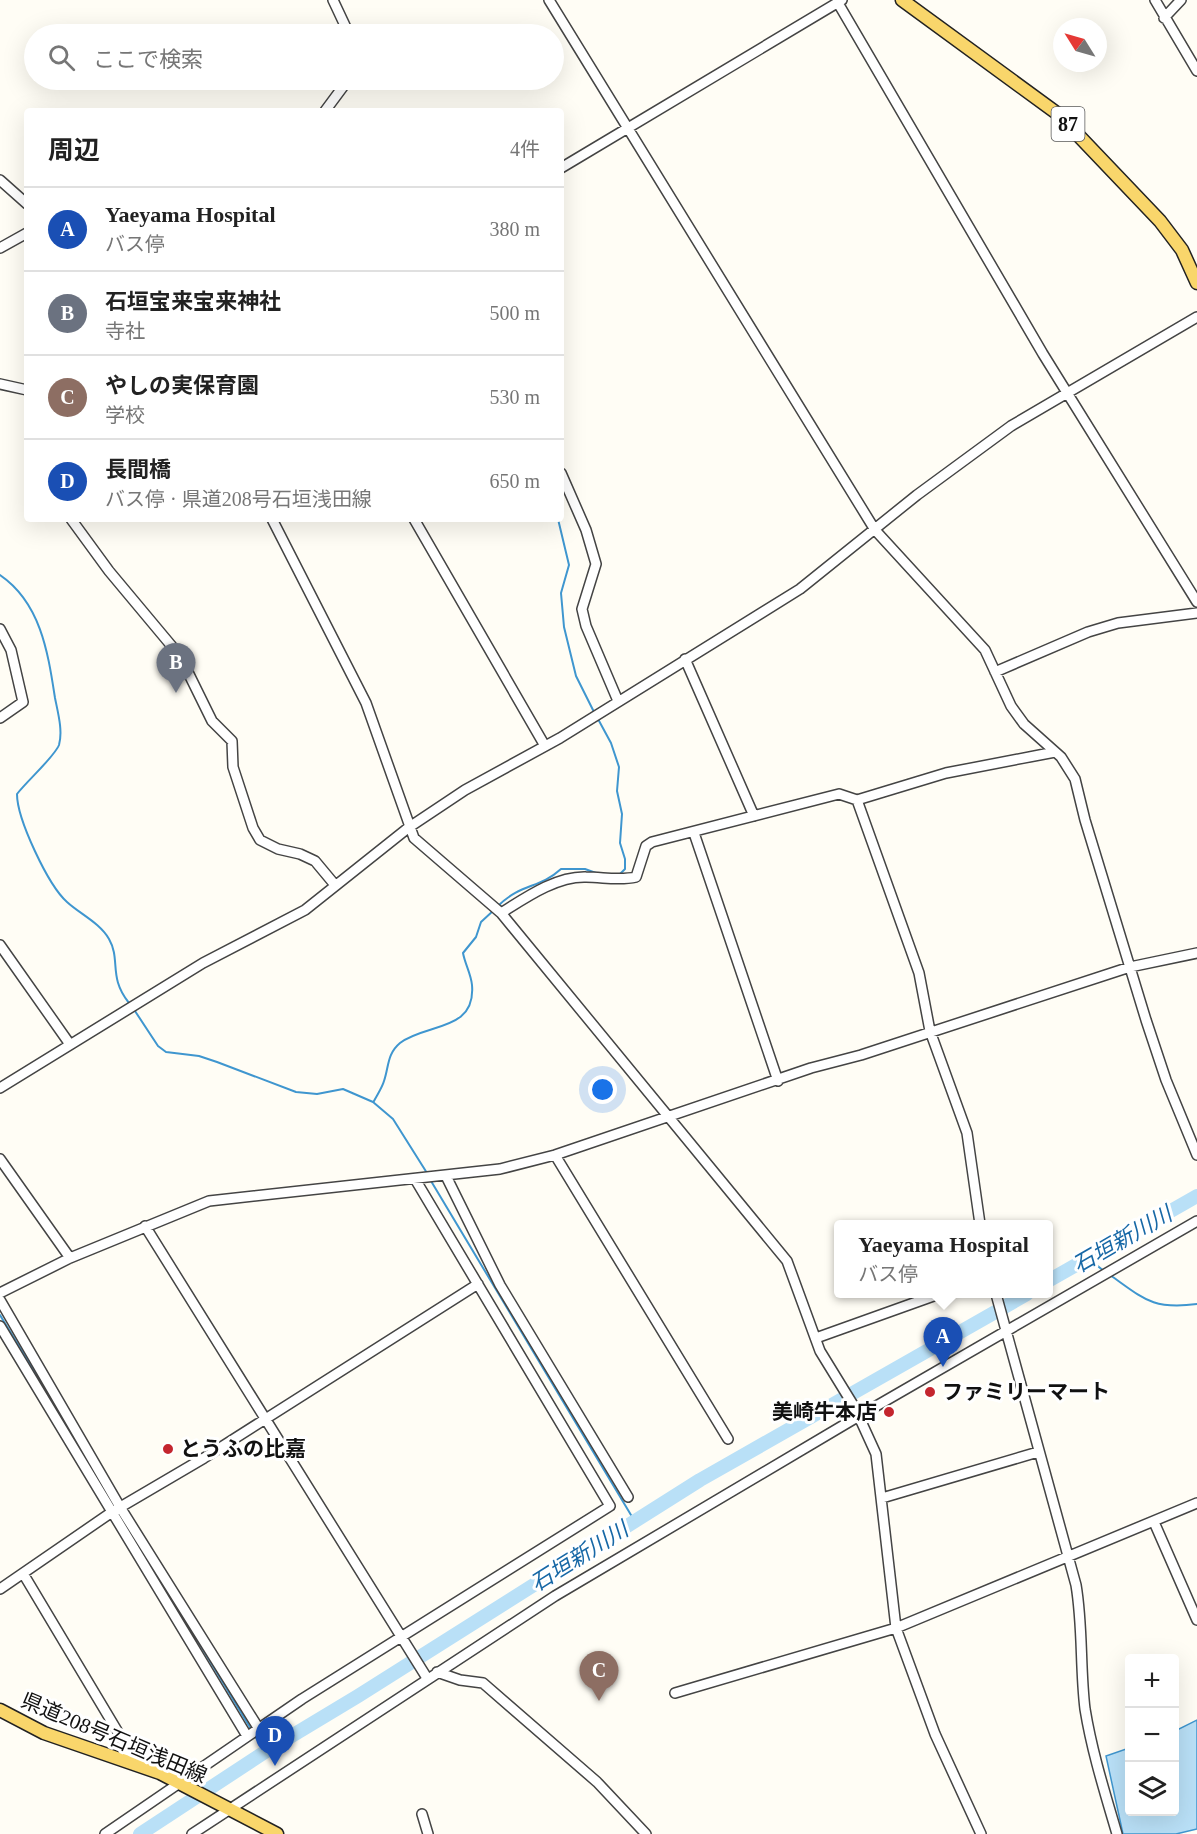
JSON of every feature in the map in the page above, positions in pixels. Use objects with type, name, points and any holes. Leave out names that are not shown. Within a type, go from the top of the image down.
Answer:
[{"type":"main road","name":"87","points":[[902,0],[1029,91],[1067,123],[1160,221],[1182,250],[1197,283]]},
{"type":"main road","name":"県道208号石垣浅田線","points":[[0,1710],[44,1733],[129,1761],[181,1784],[277,1834]]},
{"type":"street","points":[[333,0],[344,24]]},
{"type":"street","points":[[549,0],[564,24]]},
{"type":"street","points":[[1155,0],[1197,70]]},
{"type":"street","points":[[1164,18],[1181,0]]},
{"type":"street","points":[[564,166],[840,1],[1067,393],[1197,602]]},
{"type":"street","points":[[564,24],[875,530],[985,650],[1006,697],[1024,724],[1068,765],[1075,779],[1130,968],[1166,1080],[1197,1155]]},
{"type":"street","points":[[327,108],[341,90]]},
{"type":"street","points":[[0,180],[24,201]]},
{"type":"street","points":[[0,248],[24,235]]},
{"type":"street","points":[[0,1088],[69,1043],[203,963],[304,910],[408,828],[465,790],[545,746],[800,589],[982,446],[1197,317]]},
{"type":"street","points":[[0,384],[24,389]]},
{"type":"street","points":[[564,480],[586,530],[596,564],[582,609],[586,626],[618,701]]},
{"type":"street","points":[[73,522],[109,571],[180,656],[212,721],[232,741],[233,767],[253,828],[260,840],[278,849],[300,854],[315,861],[335,885]]},
{"type":"street","points":[[274,522],[366,703],[408,828],[414,838],[501,913],[787,1261],[820,1350],[857,1412],[876,1454],[896,1628],[935,1734],[981,1834]]},
{"type":"street","points":[[416,522],[545,746]]},
{"type":"street","points":[[995,672],[1089,632],[1118,623],[1197,613]]},
{"type":"street","points":[[0,629],[11,650],[23,702],[0,718]]},
{"type":"street","points":[[685,659],[754,816]]},
{"type":"street","points":[[501,913],[563,880],[583,876],[623,880],[636,877],[646,846],[652,842],[839,794],[857,800],[946,773],[1055,752]]},
{"type":"street","points":[[857,800],[919,973],[930,1031],[966,1133],[979,1220]]},
{"type":"street","points":[[694,833],[778,1081]]},
{"type":"street","points":[[0,945],[69,1043]]},
{"type":"street","points":[[0,1293],[70,1258],[209,1201],[500,1169],[555,1155],[811,1068],[861,1055],[1130,968],[1197,953]]},
{"type":"street","points":[[555,1155],[728,1439]]},
{"type":"street","points":[[0,1159],[70,1258]]},
{"type":"street","points":[[446,1176],[500,1285],[628,1497]]},
{"type":"street","points":[[105,1834],[181,1784],[247,1736],[404,1639],[610,1506],[415,1179]]},
{"type":"street","points":[[192,1834],[226,1807],[555,1596],[857,1412],[1197,1221]]},
{"type":"street","points":[[145,1226],[427,1678]]},
{"type":"street","points":[[0,1589],[24,1575],[116,1510],[266,1419],[478,1284]]},
{"type":"street","points":[[816,1338],[925,1298]]},
{"type":"street","points":[[997,1298],[1068,1557],[1081,1613],[1086,1711],[1096,1764],[1117,1834]]},
{"type":"street","points":[[0,1300],[116,1510],[247,1736]]},
{"type":"street","points":[[0,1326],[116,1510],[259,1729]]},
{"type":"street","points":[[882,1498],[1038,1452]]},
{"type":"street","points":[[675,1693],[896,1628],[1197,1503]]},
{"type":"street","points":[[1154,1522],[1197,1620]]},
{"type":"street","points":[[24,1575],[128,1749],[129,1761]]},
{"type":"street","points":[[437,1672],[460,1680],[483,1683],[597,1782],[646,1834]]},
{"type":"street","points":[[422,1814],[428,1834]]},
{"type":"water","points":[[1197,1720],[1197,1829],[1176,1834],[1123,1834],[1106,1756],[1125,1749],[1125,1816],[1179,1816],[1179,1729]]},
{"type":"waterway","points":[[559,522],[569,565],[561,593],[564,627],[576,676],[595,714]]},
{"type":"waterway","points":[[0,575],[14,586],[34,614],[49,664],[60,728],[60,740],[56,750],[17,794],[22,819],[35,851],[59,894],[90,919],[109,939],[119,985],[129,1003]]},
{"type":"waterway","points":[[598,719],[611,743],[619,767],[617,791],[622,814],[620,843],[625,859],[625,869],[619,875]]},
{"type":"waterway","points":[[498,906],[514,893],[545,880],[561,869],[585,869],[596,873]]},
{"type":"waterway","points":[[374,1101],[383,1084],[391,1056],[400,1043],[458,1019],[466,1011],[471,1000],[472,985],[463,953],[476,937],[481,922],[494,910]]},
{"type":"waterway","points":[[133,1008],[158,1046],[166,1052],[199,1056],[296,1092],[317,1094],[343,1089],[373,1102],[393,1119],[427,1173]]},
{"type":"waterway","points":[[431,1181],[634,1520]]},
{"type":"waterway","name":"石垣新川川","points":[[1053,1278],[1197,1196]]},
{"type":"waterway","points":[[1088,1258],[1105,1272]]},
{"type":"waterway","points":[[1110,1275],[1150,1301],[1170,1305],[1197,1304]]},
{"type":"waterway","name":"石垣新川川","points":[[140,1834],[265,1752],[358,1696],[700,1480],[1020,1298]]},
{"type":"waterway","points":[[0,1315],[80,1446]]},
{"type":"waterway","points":[[176,1605],[251,1729]]},
{"type":"waterway","points":[[255,1736],[265,1752]]},
{"type":"place","name":"石垣宝来宝来神社","points":[[176,693]]},
{"type":"place","name":"Yaeyama Hospital","points":[[943,1367]]},
{"type":"place","name":"ファミリーマート","points":[[930,1392]]},
{"type":"place","name":"美崎牛本店","points":[[889,1412]]},
{"type":"place","name":"とうふの比嘉","points":[[168,1449]]},
{"type":"place","name":"やしの実保育園","points":[[599,1701]]},
{"type":"place","name":"長間橋","points":[[275,1766]]}]
